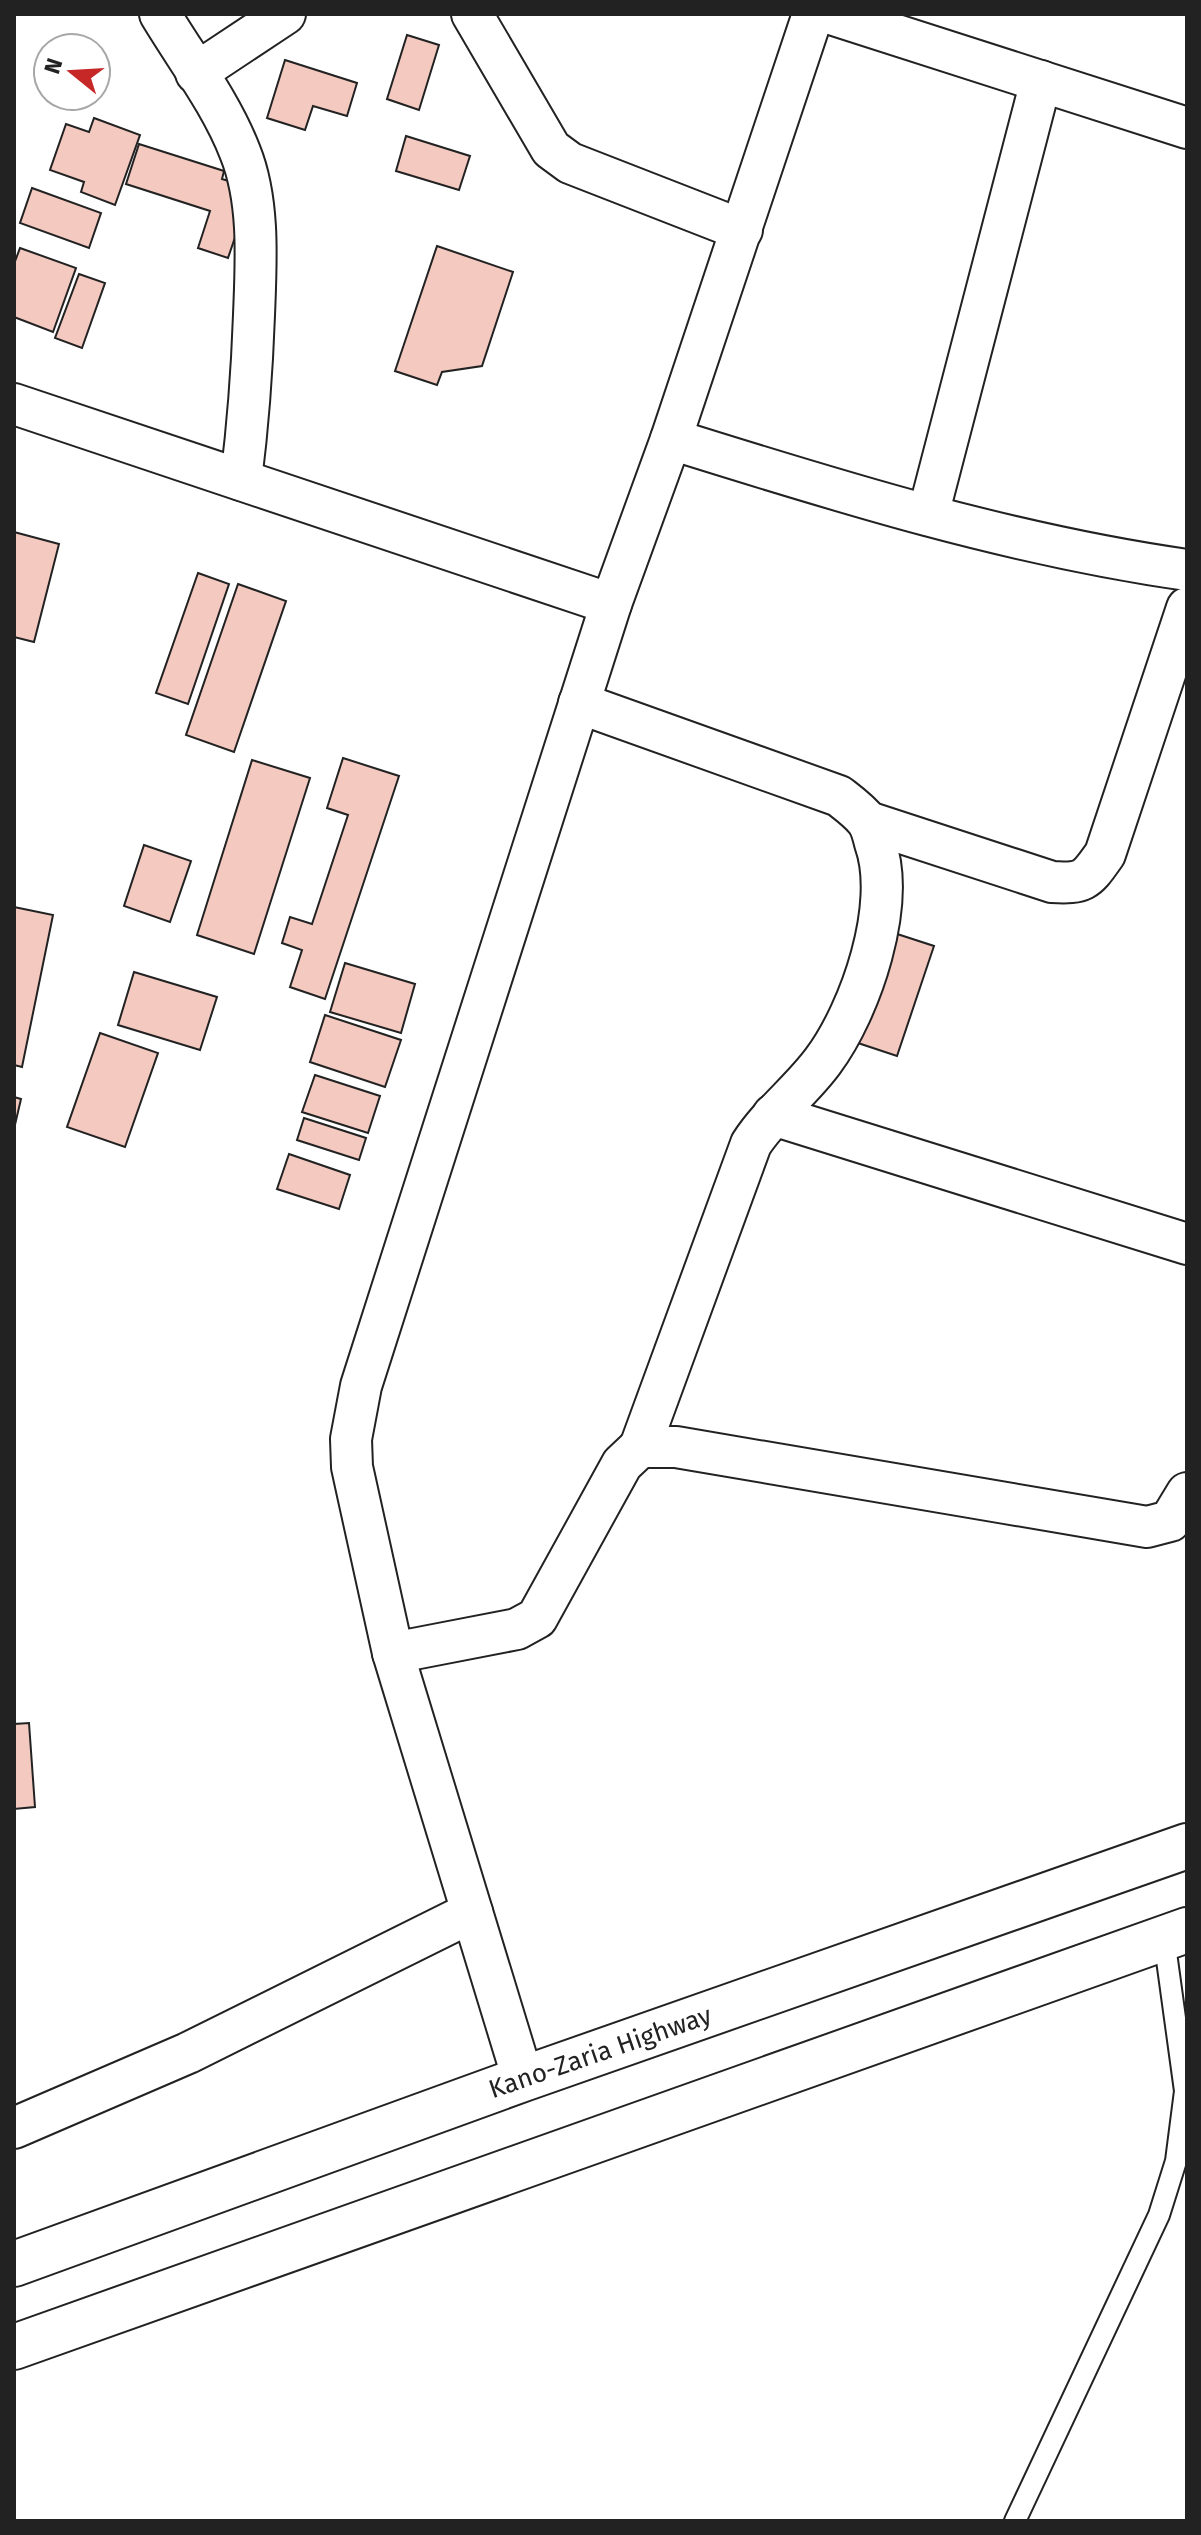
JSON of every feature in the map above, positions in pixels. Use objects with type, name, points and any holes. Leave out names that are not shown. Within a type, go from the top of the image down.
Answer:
[{"type":"highway","name":"Kano-Zaria Highway","points":[[14,2264],[523,2079],[1187,1846]]},
{"type":"highway","points":[[14,2347],[1175,1934]]},
{"type":"street","points":[[160,14],[225,120],[241,153],[251,193],[256,273],[250,412],[241,480]]},
{"type":"street","points":[[196,73],[285,14]]},
{"type":"street","points":[[472,14],[551,149],[570,163],[742,230]]},
{"type":"street","points":[[523,2079],[393,1653],[352,1467],[351,1439],[361,1386],[611,604],[671,439],[813,14]]},
{"type":"street","points":[[831,14],[1187,128]]},
{"type":"street","points":[[928,515],[1041,81]]},
{"type":"street","points":[[14,404],[611,604]]},
{"type":"street","points":[[671,439],[879,504],[1133,563],[1187,570]]},
{"type":"street","points":[[579,703],[839,796],[868,822],[1052,882],[1071,883],[1088,877],[1105,854],[1187,608]]},
{"type":"street","points":[[393,1653],[517,1629],[537,1618],[622,1464],[640,1447],[751,1144],[773,1115],[824,1061],[842,1034],[866,976],[883,896],[880,856],[868,822]]},
{"type":"street","points":[[773,1115],[1187,1244]]},
{"type":"street","points":[[640,1447],[676,1447],[1147,1527],[1170,1521],[1187,1493]]},
{"type":"street","points":[[14,2128],[188,2053],[472,1912]]},
{"type":"lane","points":[[1015,2521],[1147,2242],[1176,2161],[1185,2091],[1175,1934]]},
{"type":"building","points":[[407,35],[439,45],[419,110],[387,99]]},
{"type":"building","points":[[285,60],[357,83],[347,116],[313,106],[305,130],[267,118]]},
{"type":"building","points":[[94,118],[140,135],[115,205],[81,192],[84,182],[50,170],[66,124],[89,132]]},
{"type":"building","points":[[406,136],[470,156],[459,190],[396,171]]},
{"type":"building","points":[[139,144],[224,171],[222,179],[239,184],[246,205],[228,258],[198,248],[210,211],[126,184]]},
{"type":"building","points":[[32,188],[101,213],[89,248],[20,223]]},
{"type":"building","points":[[437,246],[513,272],[482,366],[442,372],[437,385],[395,371]]},
{"type":"building","points":[[20,248],[76,268],[53,332],[14,317],[14,264]]},
{"type":"building","points":[[79,274],[105,283],[82,348],[55,338]]},
{"type":"building","points":[[14,532],[59,544],[34,642],[14,637]]},
{"type":"building","points":[[198,573],[229,584],[188,704],[156,693]]},
{"type":"building","points":[[238,584],[286,601],[234,752],[186,735]]},
{"type":"building","points":[[343,758],[399,776],[325,999],[290,987],[302,950],[282,943],[290,917],[312,924],[348,815],[327,808]]},
{"type":"building","points":[[252,760],[310,778],[254,954],[197,935]]},
{"type":"building","points":[[144,845],[191,861],[170,922],[124,906]]},
{"type":"building","points":[[14,907],[53,915],[22,1067],[14,1065]]},
{"type":"building","points":[[891,932],[934,946],[897,1056],[855,1042]]},
{"type":"building","points":[[345,963],[415,984],[401,1033],[330,1012]]},
{"type":"building","points":[[134,972],[217,997],[200,1050],[118,1025]]},
{"type":"building","points":[[325,1015],[401,1040],[385,1087],[310,1062]]},
{"type":"building","points":[[100,1033],[158,1053],[125,1147],[67,1127]]},
{"type":"building","points":[[315,1075],[380,1096],[368,1133],[302,1112]]},
{"type":"building","points":[[14,1097],[21,1099],[14,1129]]},
{"type":"building","points":[[304,1118],[366,1138],[359,1160],[297,1140]]},
{"type":"building","points":[[289,1154],[350,1175],[339,1209],[277,1189]]},
{"type":"building","points":[[29,1723],[35,1807],[14,1809],[14,1724]]}]
